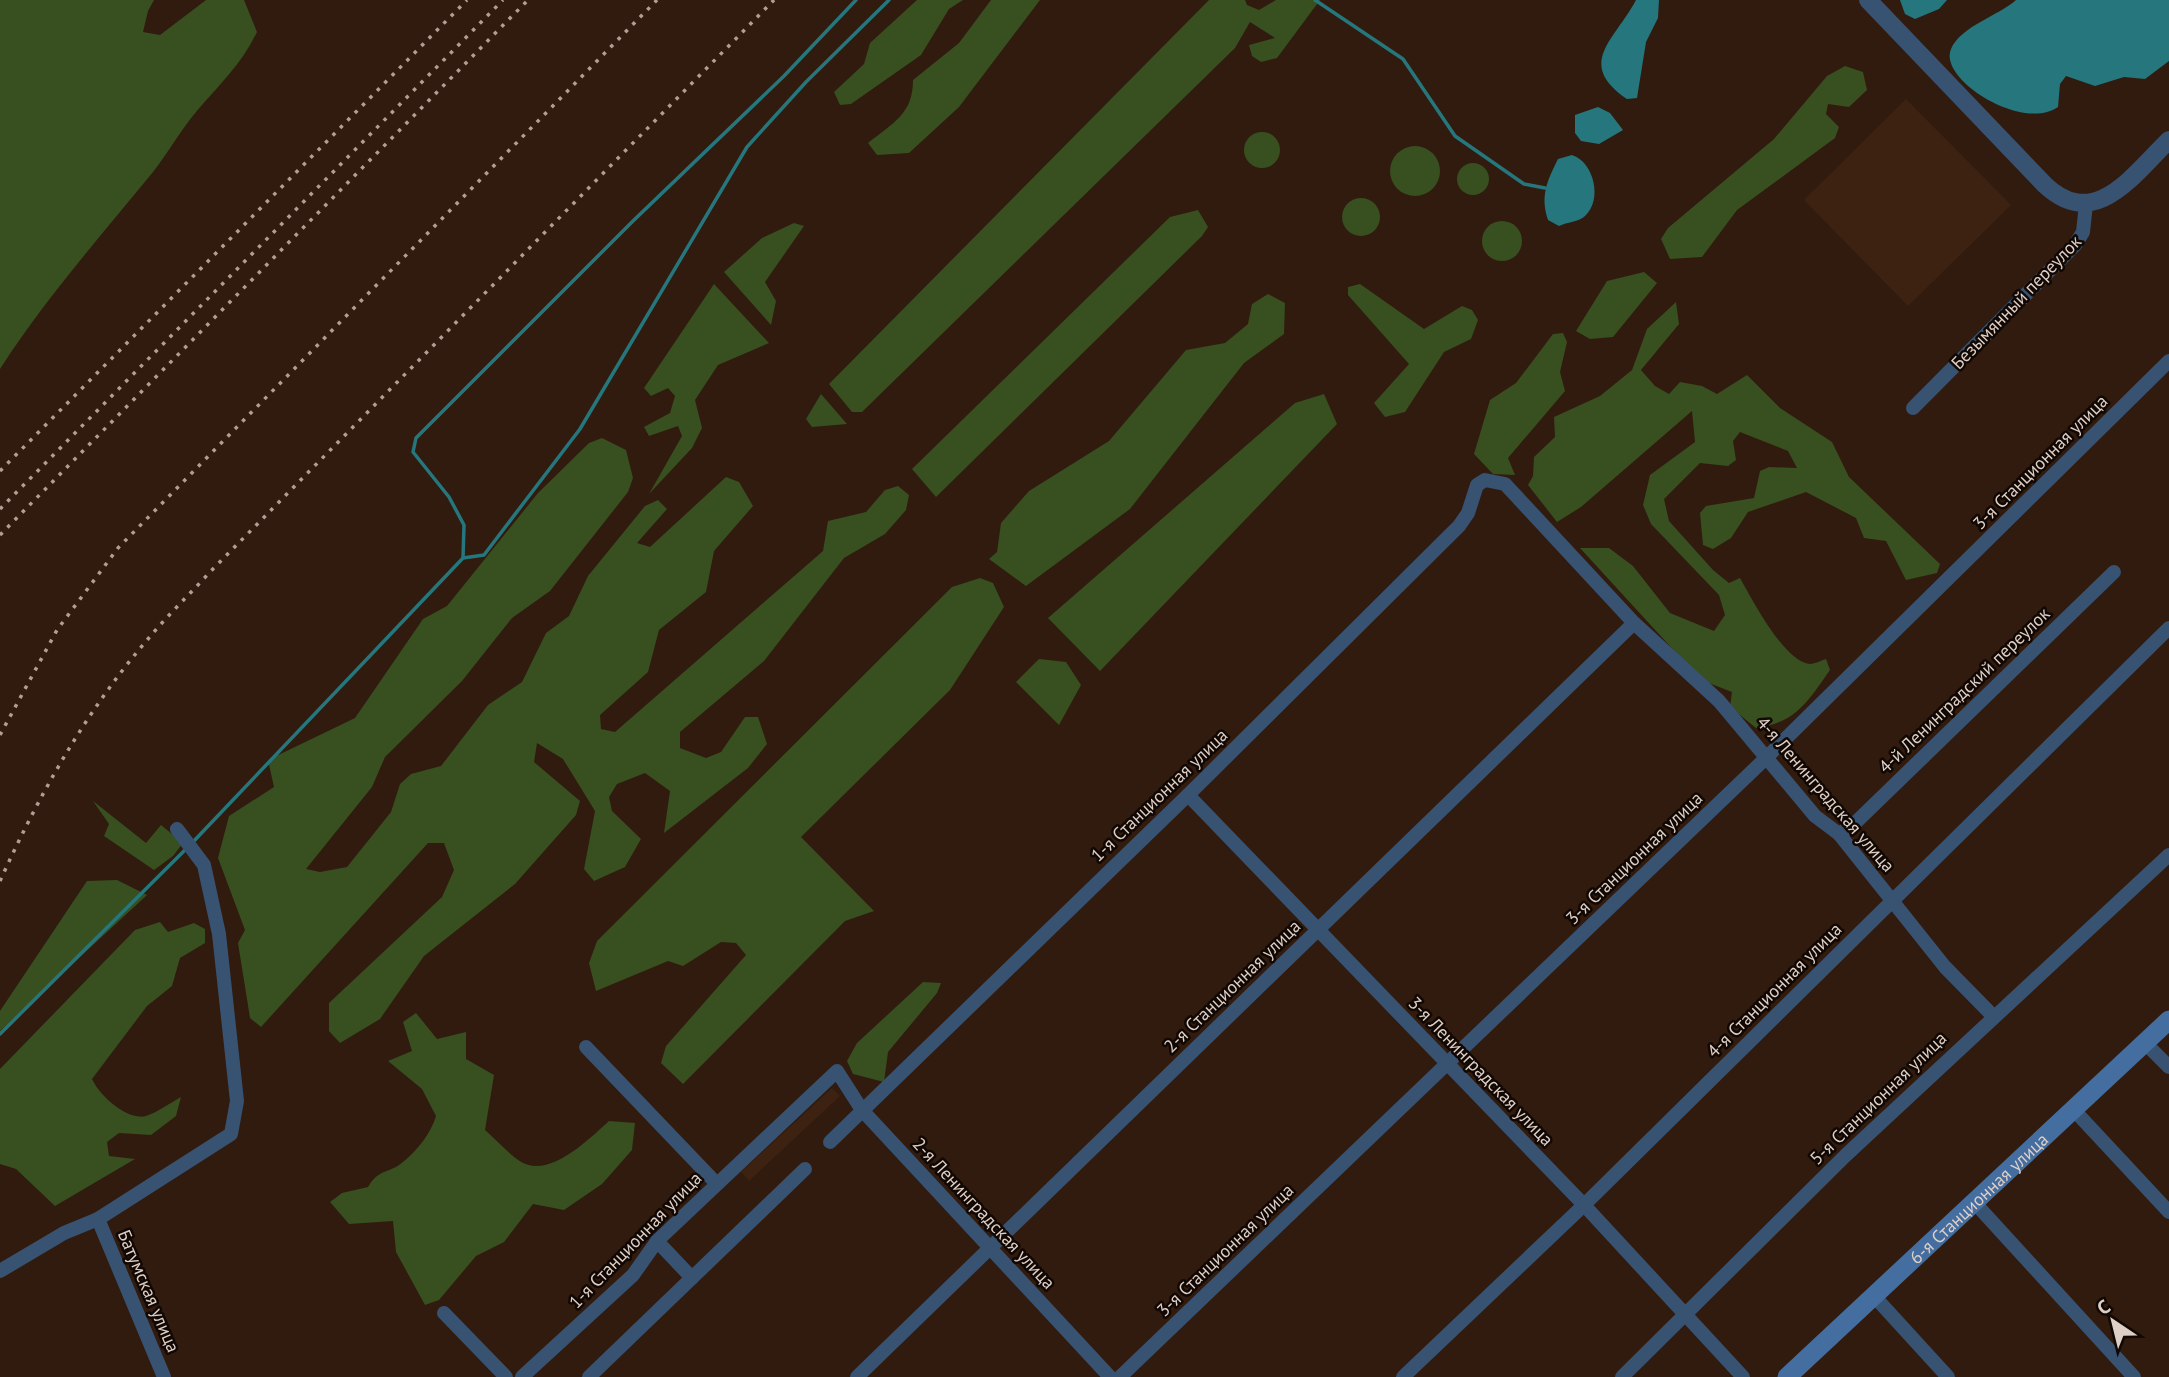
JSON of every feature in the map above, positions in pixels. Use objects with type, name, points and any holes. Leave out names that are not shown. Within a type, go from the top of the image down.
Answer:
[{"type":"main road","name":"6-я Станционная улица","points":[[1787,1377],[2169,1020]]},
{"type":"street","points":[[1868,0],[2045,185],[2063,200],[2086,204],[2111,195],[2169,140]]},
{"type":"street","name":"Безымянный переулок","points":[[1913,408],[2074,245],[2083,233],[2086,204]]},
{"type":"street","name":"3-я Станционная улица","points":[[1120,1377],[1767,757],[2169,361]]},
{"type":"street","name":"1-я Станционная улица","points":[[830,1142],[1188,795],[1459,526],[1468,513],[1477,485],[1485,480],[1505,484]]},
{"type":"street","name":"4-я Ленинградская улица","points":[[1505,484],[1634,622],[1718,701],[1815,816],[1839,834],[1892,899],[1905,921],[1993,1016]]},
{"type":"street","name":"4-й Ленинградский переулок","points":[[1839,834],[1852,826],[2114,572]]},
{"type":"street","name":"2-я Станционная улица","points":[[857,1377],[1634,622]]},
{"type":"street","name":"4-я Станционная улица","points":[[1403,1377],[1584,1205],[2169,628]]},
{"type":"street","name":"3-я Ленинградская улица","points":[[1188,795],[1584,1205],[1742,1377]]},
{"type":"street","points":[[0,1271],[64,1233],[98,1219],[231,1135],[237,1101],[219,934],[204,865],[195,848],[177,830]]},
{"type":"street","name":"5-я Станционная улица","points":[[1622,1377],[1846,1155],[2169,855]]},
{"type":"street","points":[[2145,1043],[2169,1067]]},
{"type":"street","points":[[586,1047],[716,1183]]},
{"type":"street","name":"1-я Станционная улица","points":[[522,1377],[633,1275],[657,1241],[837,1071]]},
{"type":"street","name":"2-я Ленинградская улица","points":[[837,1071],[862,1110],[1110,1377]]},
{"type":"street","points":[[2073,1109],[2169,1212]]},
{"type":"street","points":[[589,1377],[805,1169]]},
{"type":"street","points":[[1974,1202],[2134,1377]]},
{"type":"street","name":"Батумская улица","points":[[98,1219],[164,1377]]},
{"type":"street","points":[[657,1241],[692,1278]]},
{"type":"street","points":[[1874,1296],[1948,1377]]},
{"type":"street","points":[[444,1313],[506,1377]]},
{"type":"shaded area","points":[[1906,99],[2011,205],[1908,306],[1804,200]]},
{"type":"shaded area","points":[[832,1088],[840,1096],[749,1181],[741,1172]]},
{"type":"green space","points":[[0,0],[154,0],[143,32],[160,35],[206,0],[244,0],[257,32],[237,64],[190,119],[153,172],[54,293],[0,369]]},
{"type":"green space","points":[[917,0],[963,0],[949,9],[921,55],[851,104],[840,105],[834,92],[864,64],[870,43]]},
{"type":"green space","points":[[991,0],[1040,0],[959,107],[909,153],[877,155],[868,143],[905,110],[912,92],[913,80],[959,43]]},
{"type":"green space","points":[[1209,0],[1245,0],[1247,5],[1259,10],[1276,0],[1320,0],[1277,58],[1261,62],[1252,56],[1249,45],[1275,38],[1250,22],[1235,48],[862,412],[852,412],[829,384]]},
{"type":"green space","points":[[1845,66],[1863,72],[1867,90],[1849,107],[1828,104],[1826,114],[1839,127],[1835,138],[1737,210],[1702,257],[1670,259],[1661,239],[1668,228],[1774,139],[1827,76]]},
{"type":"green space","points":[[1262,132],[1275,137],[1280,150],[1275,163],[1262,168],[1249,163],[1244,150],[1249,137]]},
{"type":"green space","points":[[1415,146],[1433,153],[1440,171],[1433,189],[1415,196],[1397,189],[1390,171],[1397,153]]},
{"type":"green space","points":[[1473,163],[1484,168],[1489,179],[1484,190],[1473,195],[1462,190],[1457,179],[1462,168]]},
{"type":"green space","points":[[1361,198],[1374,204],[1380,217],[1374,230],[1361,236],[1348,230],[1342,217],[1348,204]]},
{"type":"green space","points":[[1198,210],[1208,227],[1202,236],[936,497],[912,469],[1170,217]]},
{"type":"green space","points":[[1502,221],[1516,227],[1522,241],[1516,255],[1502,261],[1488,255],[1482,241],[1488,227]]},
{"type":"green space","points":[[794,223],[804,226],[765,282],[776,301],[771,325],[724,272],[762,238]]},
{"type":"green space","points":[[1644,272],[1657,283],[1613,337],[1590,339],[1576,331],[1607,281]]},
{"type":"green space","points":[[714,284],[769,343],[718,365],[695,400],[702,428],[692,448],[649,494],[682,436],[678,426],[649,436],[644,427],[670,413],[675,396],[668,388],[651,396],[644,388]]},
{"type":"green space","points":[[1360,284],[1424,329],[1462,306],[1472,310],[1478,320],[1471,339],[1444,352],[1405,412],[1385,417],[1374,403],[1409,364],[1348,295],[1348,287]]},
{"type":"green space","points":[[1268,294],[1285,303],[1284,334],[1244,363],[1130,509],[1026,586],[989,559],[997,552],[1001,523],[1029,491],[1109,441],[1186,350],[1225,343],[1248,324],[1252,304]]},
{"type":"green space","points":[[1676,302],[1679,324],[1641,370],[1655,386],[1669,394],[1680,382],[1702,386],[1717,394],[1747,375],[1780,408],[1832,442],[1849,477],[1940,564],[1937,573],[1906,580],[1886,541],[1864,538],[1856,518],[1806,492],[1748,512],[1731,538],[1713,549],[1703,545],[1700,513],[1706,506],[1754,498],[1760,471],[1769,467],[1797,468],[1788,451],[1740,432],[1733,441],[1736,460],[1728,466],[1700,463],[1664,499],[1669,521],[1713,570],[1729,583],[1740,578],[1770,628],[1790,653],[1800,661],[1810,664],[1826,659],[1830,670],[1800,709],[1781,721],[1756,728],[1730,707],[1732,692],[1701,680],[1580,548],[1609,548],[1633,566],[1670,613],[1714,631],[1725,615],[1719,595],[1651,524],[1643,505],[1650,475],[1695,442],[1692,411],[1581,507],[1557,522],[1528,485],[1533,476],[1534,457],[1555,437],[1554,417],[1600,396],[1632,370],[1647,329]]},
{"type":"green space","points":[[1563,333],[1567,342],[1560,372],[1565,391],[1508,458],[1515,475],[1493,474],[1474,454],[1490,400],[1516,383],[1553,334]]},
{"type":"green space","points":[[821,394],[847,424],[812,427],[806,419]]},
{"type":"green space","points":[[1324,394],[1337,424],[1100,671],[1048,618],[1295,403]]},
{"type":"green space","points":[[602,438],[626,450],[633,478],[628,492],[550,591],[512,618],[462,681],[385,757],[372,787],[306,869],[320,872],[347,867],[391,812],[400,784],[411,774],[441,766],[488,705],[522,682],[546,633],[569,616],[588,576],[645,506],[658,500],[667,509],[637,543],[650,547],[726,477],[739,482],[753,506],[714,551],[706,592],[659,630],[648,672],[600,715],[601,729],[615,732],[823,551],[828,521],[866,512],[885,490],[898,486],[909,495],[906,510],[885,534],[844,558],[764,661],[680,732],[680,748],[706,758],[721,752],[745,717],[758,717],[767,744],[748,768],[664,833],[670,791],[645,773],[617,784],[609,797],[612,811],[641,839],[625,867],[594,881],[584,869],[595,811],[563,759],[537,743],[534,762],[580,801],[576,815],[515,884],[424,956],[380,1019],[340,1043],[329,1031],[329,1003],[442,897],[454,870],[444,843],[428,843],[261,1027],[250,1018],[238,943],[245,930],[218,858],[229,816],[274,787],[268,760],[355,718],[423,619],[447,606],[538,493],[589,443]]},
{"type":"green space","points":[[980,578],[993,583],[1004,607],[950,690],[801,837],[874,911],[845,921],[683,1084],[661,1063],[666,1046],[746,955],[736,943],[721,942],[683,966],[668,961],[596,991],[589,963],[597,941],[952,587]]},
{"type":"green space","points":[[1039,659],[1066,662],[1081,685],[1059,725],[1016,682]]},
{"type":"green space","points":[[93,801],[146,843],[161,825],[183,843],[173,856],[154,870],[104,836],[109,824]]},
{"type":"green space","points":[[117,880],[147,895],[0,1031],[0,1011],[87,881]]},
{"type":"green space","points":[[160,922],[168,932],[194,923],[205,929],[205,943],[180,958],[172,986],[147,1006],[92,1079],[114,1105],[139,1117],[146,1116],[181,1097],[176,1116],[151,1135],[119,1133],[107,1142],[109,1156],[135,1159],[55,1206],[16,1169],[0,1164],[0,1069],[135,930]]},
{"type":"green space","points":[[923,982],[941,983],[937,993],[888,1052],[884,1082],[853,1074],[847,1061],[857,1043]]},
{"type":"green space","points":[[416,1013],[437,1039],[466,1032],[466,1059],[494,1075],[485,1130],[523,1163],[546,1165],[558,1160],[570,1154],[609,1121],[635,1123],[632,1150],[602,1184],[564,1210],[533,1204],[504,1242],[476,1256],[439,1300],[425,1305],[396,1252],[393,1221],[349,1224],[330,1202],[342,1193],[368,1187],[380,1174],[398,1166],[413,1153],[431,1129],[436,1116],[422,1089],[388,1061],[412,1051],[403,1022]]},
{"type":"water","points":[[1636,0],[1659,0],[1658,18],[1646,42],[1637,98],[1627,99],[1612,86],[1604,74],[1601,62],[1610,39]]},
{"type":"water","points":[[1900,0],[1947,0],[1939,9],[1915,19],[1905,14]]},
{"type":"water","points":[[2016,0],[2169,0],[2169,61],[2145,79],[2124,77],[2095,86],[2066,76],[2060,84],[2058,107],[2043,113],[2024,113],[2005,108],[1986,99],[1957,74],[1950,61],[1951,49],[1963,34]]},
{"type":"water","points":[[1598,107],[1610,113],[1623,130],[1599,144],[1581,141],[1575,133],[1575,115]]},
{"type":"water","points":[[1572,155],[1580,159],[1591,173],[1594,201],[1585,216],[1559,226],[1548,220],[1546,189],[1558,159]]},
{"type":"waterway","points":[[463,558],[464,525],[449,497],[413,452],[416,438],[633,221],[784,76],[856,0]]},
{"type":"waterway","points":[[192,843],[463,558],[484,555],[580,429],[747,147],[806,82],[889,0]]},
{"type":"waterway","points":[[1315,0],[1403,59],[1455,136],[1524,184],[1545,188]]},
{"type":"waterway","points":[[0,1034],[187,848]]},
{"type":"railway","points":[[0,471],[467,0]]},
{"type":"railway","points":[[0,509],[503,0]]},
{"type":"railway","points":[[0,535],[528,0]]},
{"type":"railway","points":[[0,735],[57,630],[118,548],[657,0]]},
{"type":"railway","points":[[0,881],[65,755],[104,695],[155,630],[774,0]]}]
